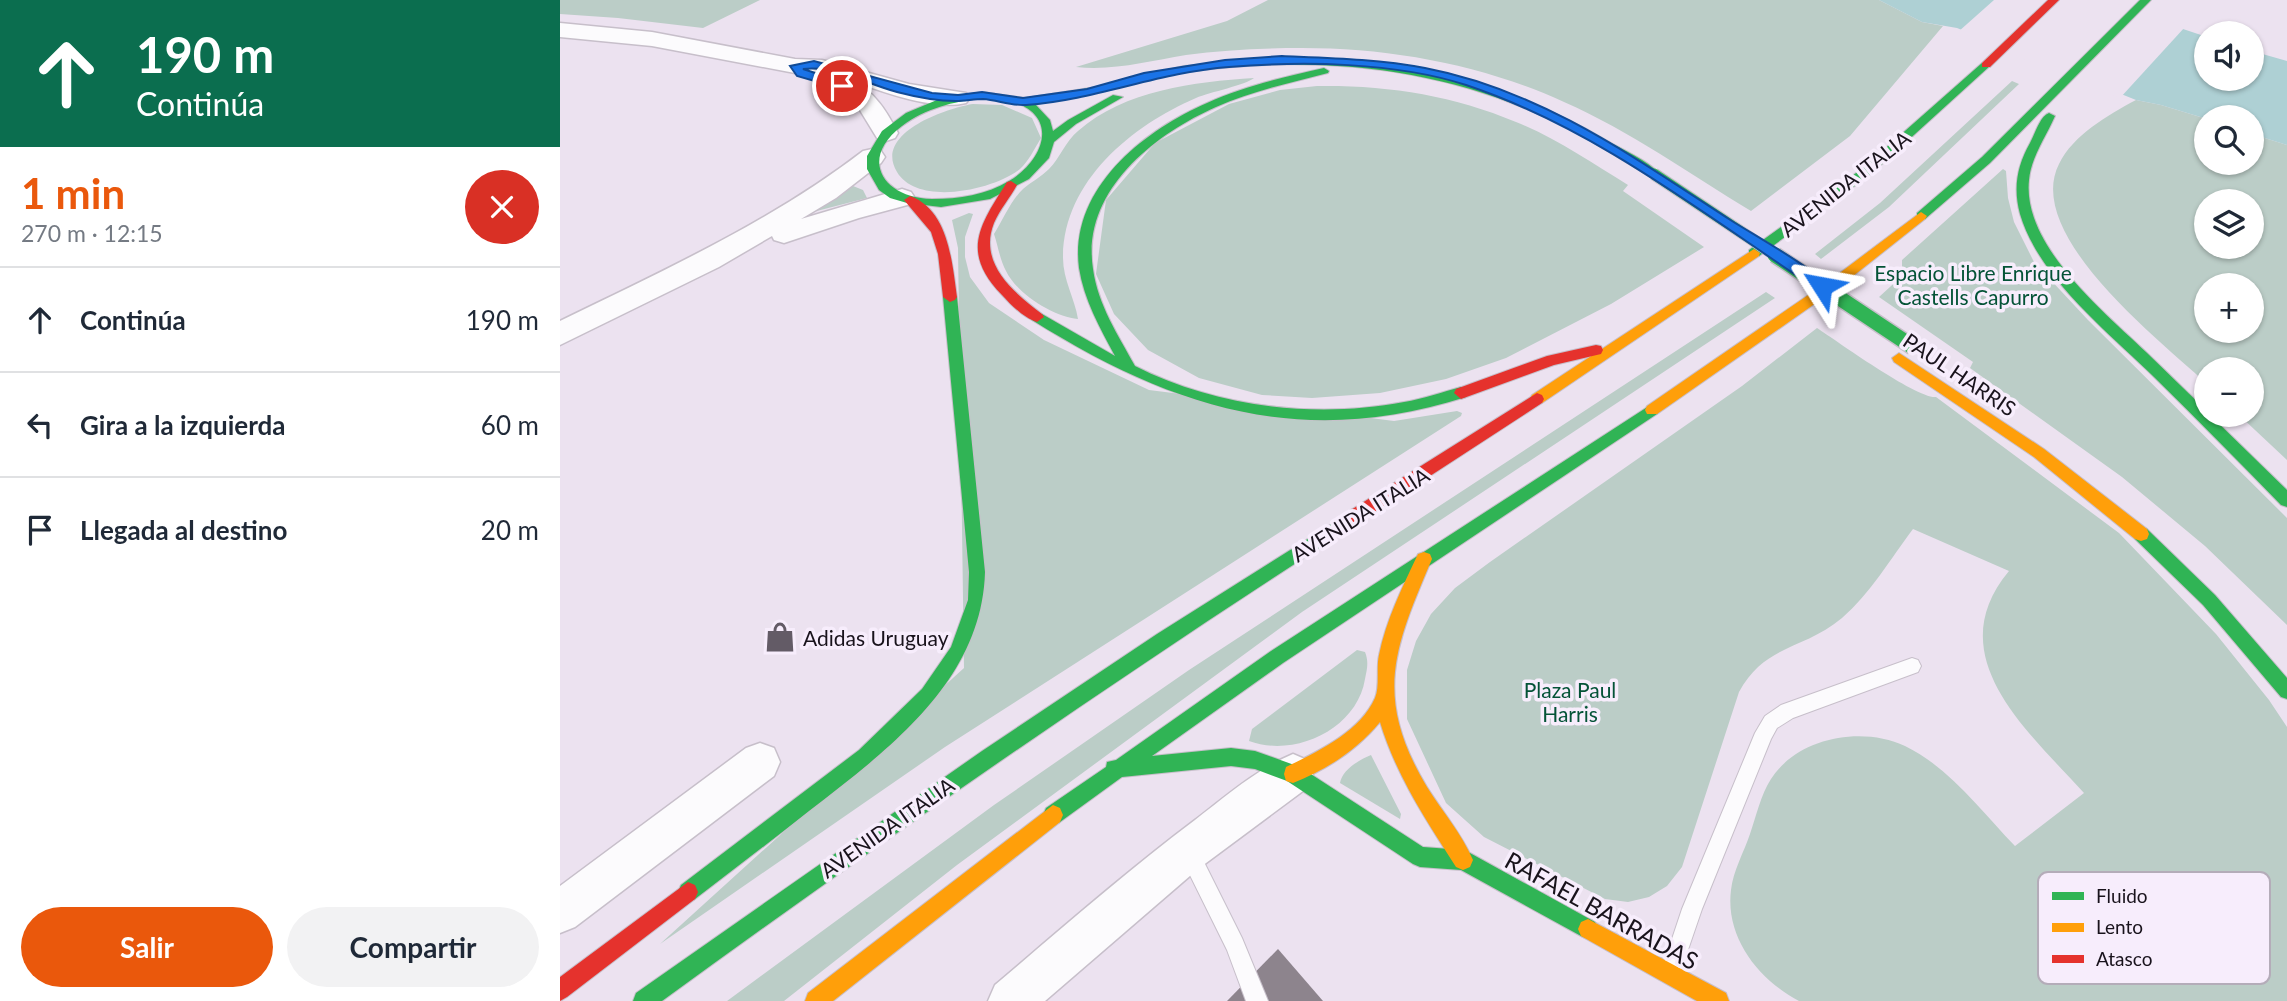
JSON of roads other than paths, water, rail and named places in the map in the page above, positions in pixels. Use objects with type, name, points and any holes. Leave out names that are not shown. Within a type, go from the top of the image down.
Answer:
[{"type":"main road","name":"AVENIDA ITALIA","points":[[644,1001],[887,825],[1065,704],[1615,348],[1849,185],[1986,65],[2054,0]]},
{"type":"main road","points":[[816,1001],[982,869],[1114,769],[1424,559],[1777,326],[1908,228],[2012,137],[2146,0]]},
{"type":"main road","name":"PAUL HARRIS","points":[[1023,102],[1087,92],[1144,76],[1225,64],[1282,60],[1389,65],[1468,82],[1533,106],[1596,137],[1652,182],[1899,358],[2059,467],[2117,513],[2186,577],[2287,691]]},
{"type":"main road","points":[[1128,366],[1089,284],[1084,252],[1088,222],[1101,192],[1138,147],[1164,127],[1198,109],[1232,96],[1324,71]]},
{"type":"main road","name":"PAUL HARRIS","points":[[1051,139],[1098,106],[1143,89],[1190,78],[1230,73],[1324,71],[1416,80],[1466,94],[1527,117],[1652,182],[1919,351]]},
{"type":"main road","points":[[2054,93],[2047,122],[2023,166],[2022,180],[2023,199],[2046,252],[2070,284],[2287,500]]},
{"type":"main road","points":[[560,990],[866,756],[928,695],[958,651],[976,600],[977,572],[943,244],[938,229],[928,214],[888,191],[877,181],[872,170],[872,158],[886,134],[918,112],[958,98],[982,95],[1023,102],[1040,111],[1049,124],[1051,139],[1039,163],[1011,185],[992,194],[960,201],[929,203],[906,199]]},
{"type":"main road","points":[[1011,185],[985,230],[983,248],[989,269],[1021,305],[1128,366],[1180,392],[1244,410],[1318,415],[1425,404],[1487,384],[1567,353],[1615,348]]},
{"type":"main road","name":"RAFAEL BARRADAS","points":[[1424,559],[1397,623],[1385,671],[1384,699],[1396,745],[1430,808],[1464,860]]},
{"type":"main road","points":[[1293,774],[1334,755],[1359,735],[1376,718],[1384,699]]},
{"type":"main road","name":"RAFAEL BARRADAS","points":[[1114,769],[1231,757],[1255,760],[1293,774],[1420,857],[1464,860],[1718,1001]]},
{"type":"street","points":[[560,30],[652,39],[795,66],[829,66],[899,89],[958,98]]},
{"type":"street","points":[[795,66],[801,74],[842,86],[864,96],[872,105],[886,134]]},
{"type":"street","points":[[560,334],[709,260],[817,198],[872,158]]},
{"type":"street","points":[[709,260],[851,211],[906,199]]},
{"type":"street","points":[[560,912],[760,762]]},
{"type":"street","points":[[1011,1001],[1142,886],[1241,808],[1293,774]]},
{"type":"lane","points":[[1670,974],[1692,909],[1764,733],[1771,722],[1787,711],[1912,666]]},
{"type":"lane","points":[[1188,851],[1235,945],[1257,1001]]},
{"type":"place","name":"Adidas Uruguay","points":[[780,637]]},
{"type":"park label","name":"Espacio Libre Enrique Castells Capurro","points":[[1973,284]]},
{"type":"park label","name":"Plaza Paul Harris","points":[[1570,701]]}]
